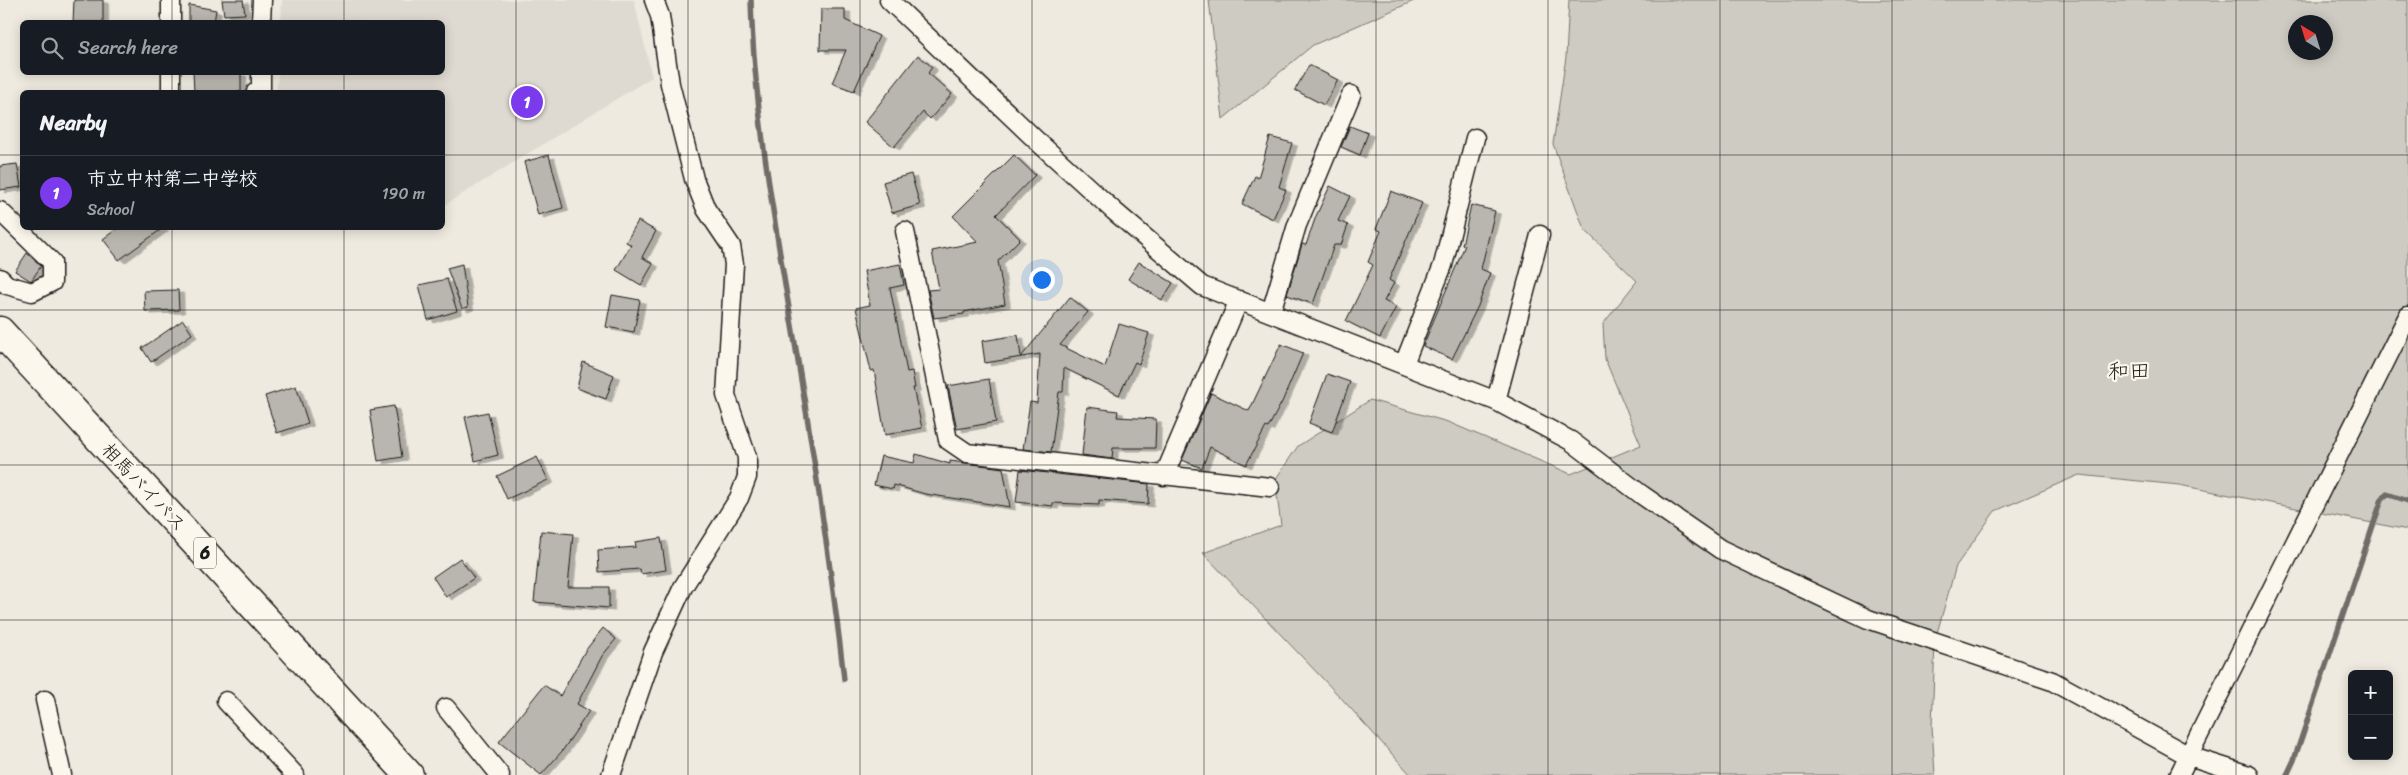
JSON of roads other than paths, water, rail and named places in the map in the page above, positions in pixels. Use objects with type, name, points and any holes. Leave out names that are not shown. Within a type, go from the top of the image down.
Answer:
[{"type":"highway","name":"相馬バイパス","points":[[0,331],[409,775]]},
{"type":"street","points":[[171,0],[171,20]]},
{"type":"street","points":[[261,20],[262,0]]},
{"type":"street","points":[[611,775],[653,652],[683,587],[739,498],[747,477],[747,457],[726,396],[734,264],[731,246],[706,209],[694,179],[670,84],[660,16],[654,0]]},
{"type":"street","points":[[889,0],[1114,211],[1202,286],[1496,401],[1571,441],[1642,495],[1720,549],[1868,619],[2052,681],[2188,756],[2249,775]]},
{"type":"street","points":[[171,75],[171,90]]},
{"type":"street","points":[[259,90],[261,89],[261,75]]},
{"type":"street","points":[[1272,312],[1297,225],[1351,95]]},
{"type":"street","points":[[1404,364],[1443,265],[1475,138]]},
{"type":"street","points":[[0,211],[52,262],[52,282],[32,292],[7,285],[0,278]]},
{"type":"street","points":[[905,231],[948,440],[967,453],[1270,487]]},
{"type":"street","points":[[1496,401],[1540,235]]},
{"type":"street","points":[[1164,476],[1239,300]]},
{"type":"street","points":[[2179,775],[2408,316]]},
{"type":"street","points":[[45,700],[62,775]]},
{"type":"street","points":[[226,702],[295,775]]},
{"type":"street","points":[[446,708],[500,775]]},
{"type":"waterway","points":[[751,0],[756,78],[765,155],[819,493],[844,679]]},
{"type":"waterway","points":[[2287,775],[2294,760],[2382,499],[2387,494],[2408,501]]},
{"type":"place","name":"市立中村第二中学校","points":[[527,102]]},
{"type":"district","name":"和田","points":[[2129,371]]}]
